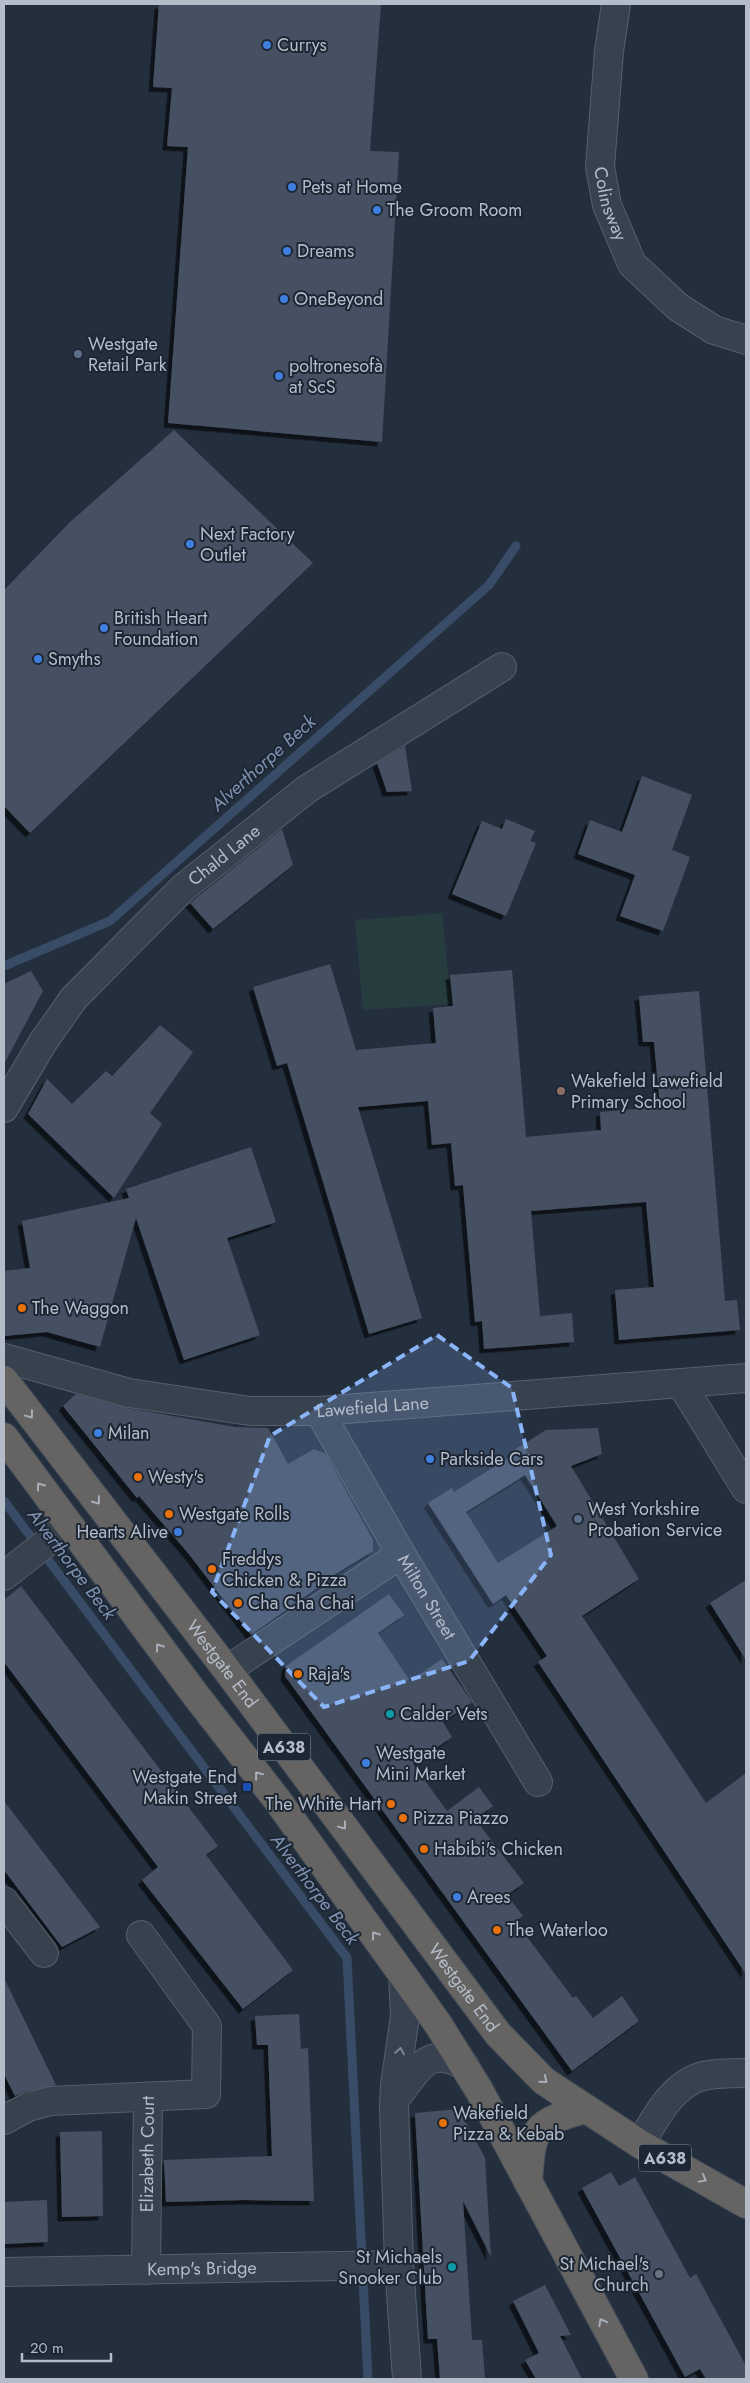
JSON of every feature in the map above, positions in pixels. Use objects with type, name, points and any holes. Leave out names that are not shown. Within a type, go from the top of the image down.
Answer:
[{"type":"highway","name":"Westgate End","points":[[4,1380],[227,1670],[463,1989],[509,2046],[544,2081],[586,2109]]},
{"type":"highway","name":"A638","points":[[4,1437],[65,1528],[278,1801],[403,1975],[465,2066],[634,2379]]},
{"type":"highway","name":"A638","points":[[56,1449],[67,1495],[65,1528]]},
{"type":"highway","name":"A638","points":[[586,2109],[640,2144],[746,2204]]},
{"type":"highway","points":[[528,2182],[531,2150],[536,2134],[546,2122],[554,2117],[586,2109]]},
{"type":"street","name":"Colinsway","points":[[616,4],[609,50],[600,167],[607,206],[632,264],[678,307],[714,330],[746,340]]},
{"type":"street","name":"Chald Lane","points":[[4,1108],[43,1042],[74,998],[183,888],[307,788],[502,667]]},
{"type":"street","name":"Lawefield Lane","points":[[4,1358],[129,1393],[250,1411],[319,1412],[682,1385],[746,1378]]},
{"type":"street","points":[[682,1385],[746,1489]]},
{"type":"street","name":"Milton Street","points":[[319,1412],[401,1554],[538,1782]]},
{"type":"street","points":[[10,1572],[65,1528]]},
{"type":"street","points":[[227,1670],[401,1554]]},
{"type":"street","points":[[4,1901],[44,1953]]},
{"type":"street","points":[[141,1935],[207,2026],[206,2094],[148,2097]]},
{"type":"street","points":[[403,1975],[405,2016],[395,2085],[386,2265],[407,2379]]},
{"type":"street","points":[[395,2099],[414,2072],[425,2061],[445,2058],[453,2059],[465,2066]]},
{"type":"street","points":[[640,2144],[662,2108],[680,2088],[702,2076],[746,2073]]},
{"type":"street","name":"Elizabeth Court","points":[[4,2120],[28,2107],[51,2101],[148,2097],[146,2270]]},
{"type":"street","name":"Kemp's Bridge","points":[[4,2272],[386,2265]]},
{"type":"highlighted area","points":[[437,1335],[512,1388],[551,1555],[469,1661],[324,1707],[212,1592],[270,1436]]},
{"type":"green space","points":[[442,913],[451,1004],[363,1010],[355,920]]},
{"type":"building","points":[[159,4],[381,4],[370,151],[399,152],[382,442],[168,423],[188,147],[167,146],[172,88],[153,87]]},
{"type":"building","points":[[174,430],[313,563],[30,833],[4,806],[4,590],[69,523]]},
{"type":"building","points":[[405,746],[412,791],[387,792],[377,763]]},
{"type":"building","points":[[642,776],[692,795],[672,850],[690,857],[663,931],[620,916],[635,875],[578,854],[590,820],[622,832]]},
{"type":"building","points":[[506,819],[535,831],[530,841],[536,843],[506,916],[452,894],[482,821],[502,829]]},
{"type":"building","points":[[282,829],[293,865],[213,929],[190,903]]},
{"type":"building","points":[[330,964],[356,1050],[436,1043],[433,1008],[453,1006],[450,975],[512,970],[526,1137],[601,1130],[600,1112],[660,1107],[654,1042],[643,1042],[639,996],[699,991],[725,1301],[737,1300],[740,1330],[619,1340],[615,1290],[654,1287],[646,1202],[531,1211],[540,1316],[572,1313],[574,1342],[484,1349],[482,1321],[475,1322],[463,1185],[455,1186],[451,1143],[432,1145],[428,1101],[358,1107],[422,1318],[369,1334],[287,1063],[277,1066],[253,987]]},
{"type":"building","points":[[31,971],[43,991],[4,1064],[4,984]]},
{"type":"building","points":[[160,1025],[193,1052],[150,1113],[162,1124],[114,1198],[28,1114],[47,1079],[72,1104],[106,1071],[112,1076]]},
{"type":"building","points":[[251,1147],[276,1222],[227,1238],[260,1335],[184,1360],[136,1218],[100,1347],[47,1332],[4,1336],[4,1271],[30,1268],[22,1221],[129,1198],[126,1189]]},
{"type":"building","points":[[76,1394],[127,1408],[235,1427],[268,1428],[288,1464],[314,1449],[326,1454],[373,1540],[373,1551],[326,1580],[251,1635],[188,1553],[139,1496],[137,1498],[63,1406]]},
{"type":"building","points":[[598,1428],[602,1454],[571,1466],[639,1579],[582,1616],[706,1803],[746,1773],[746,1974],[538,1662],[547,1656],[506,1595],[493,1604],[428,1503],[452,1488],[454,1492],[513,1455],[511,1452],[546,1430]],"holes":[[[525,1475],[557,1526],[498,1563],[466,1512]]]},
{"type":"building","points":[[746,1580],[746,1660],[710,1603]]},
{"type":"building","points":[[21,1586],[218,1846],[206,1855],[293,1970],[243,2009],[142,1880],[158,1867],[4,1662],[4,1600]]},
{"type":"building","points":[[389,1594],[404,1615],[378,1633],[410,1681],[442,1659],[472,1702],[443,1722],[452,1737],[413,1764],[447,1811],[479,1787],[493,1806],[475,1819],[524,1883],[507,1895],[523,1916],[515,1921],[573,1998],[576,1996],[593,2018],[622,1996],[639,2021],[572,2071],[285,1676],[286,1666]]},
{"type":"building","points":[[4,1801],[100,1927],[62,1947],[4,1870]]},
{"type":"building","points":[[4,1978],[56,2085],[24,2092],[15,2096],[4,2074]]},
{"type":"building","points":[[299,2014],[301,2049],[308,2048],[314,2201],[166,2202],[164,2160],[272,2156],[268,2045],[257,2045],[255,2016]]},
{"type":"building","points":[[459,2109],[485,2158],[491,2257],[463,2201],[472,2340],[482,2340],[485,2379],[440,2379],[437,2339],[428,2339],[415,2113]]},
{"type":"building","points":[[102,2131],[103,2216],[62,2217],[60,2132]]},
{"type":"building","name":"St Michael's Church","points":[[611,2172],[619,2186],[635,2177],[690,2278],[696,2274],[746,2366],[746,2379],[706,2379],[700,2369],[685,2377],[582,2188]]},
{"type":"building","points":[[47,2200],[48,2242],[4,2244],[4,2202]]},
{"type":"building","points":[[545,2285],[571,2335],[560,2336],[582,2379],[536,2379],[525,2360],[539,2353],[513,2301]]},
{"type":"waterway","name":"Alverthorpe Beck","points":[[4,966],[110,921],[489,585],[516,546]]},
{"type":"waterway","name":"Alverthorpe Beck","points":[[4,1501],[347,1958],[368,2379]]},
{"type":"place","name":"Currys","points":[[267,45]]},
{"type":"place","name":"Pets at Home","points":[[292,187]]},
{"type":"place","name":"The Groom Room","points":[[377,210]]},
{"type":"place","name":"Dreams","points":[[287,251]]},
{"type":"place","name":"OneBeyond","points":[[284,299]]},
{"type":"place","name":"Westgate Retail Park","points":[[78,354]]},
{"type":"place","name":"poltronesofà at ScS","points":[[279,376]]},
{"type":"place","name":"Next Factory Outlet","points":[[190,544]]},
{"type":"place","name":"British Heart Foundation","points":[[104,628]]},
{"type":"place","name":"Smyths","points":[[38,659]]},
{"type":"place","name":"Wakefield Lawefield Primary School","points":[[561,1091]]},
{"type":"place","name":"The Waggon","points":[[22,1308]]},
{"type":"place","name":"Milan","points":[[98,1433]]},
{"type":"place","name":"Parkside Cars","points":[[430,1459]]},
{"type":"place","name":"Westy's","points":[[138,1477]]},
{"type":"place","name":"Westgate Rolls","points":[[169,1514]]},
{"type":"place","name":"West Yorkshire Probation Service","points":[[578,1519]]},
{"type":"place","name":"Hearts Alive","points":[[178,1532]]},
{"type":"place","name":"Freddys Chicken & Pizza","points":[[212,1569]]},
{"type":"place","name":"Cha Cha Chai","points":[[238,1603]]},
{"type":"place","name":"Raja's","points":[[298,1674]]},
{"type":"place","name":"Calder Vets","points":[[390,1714]]},
{"type":"place","name":"Westgate Mini Market","points":[[366,1763]]},
{"type":"place","name":"Westgate End Makin Street","points":[[247,1787]]},
{"type":"place","name":"The White Hart","points":[[391,1804]]},
{"type":"place","name":"Pizza Piazzo","points":[[403,1818]]},
{"type":"place","name":"Habibi's Chicken","points":[[424,1849]]},
{"type":"place","name":"Arees","points":[[457,1897]]},
{"type":"place","name":"The Waterloo","points":[[497,1930]]},
{"type":"place","name":"Wakefield Pizza & Kebab","points":[[443,2123]]},
{"type":"place","name":"St Michaels Snooker Club","points":[[452,2267]]},
{"type":"place","name":"St Michael's Church","points":[[659,2274]]}]
